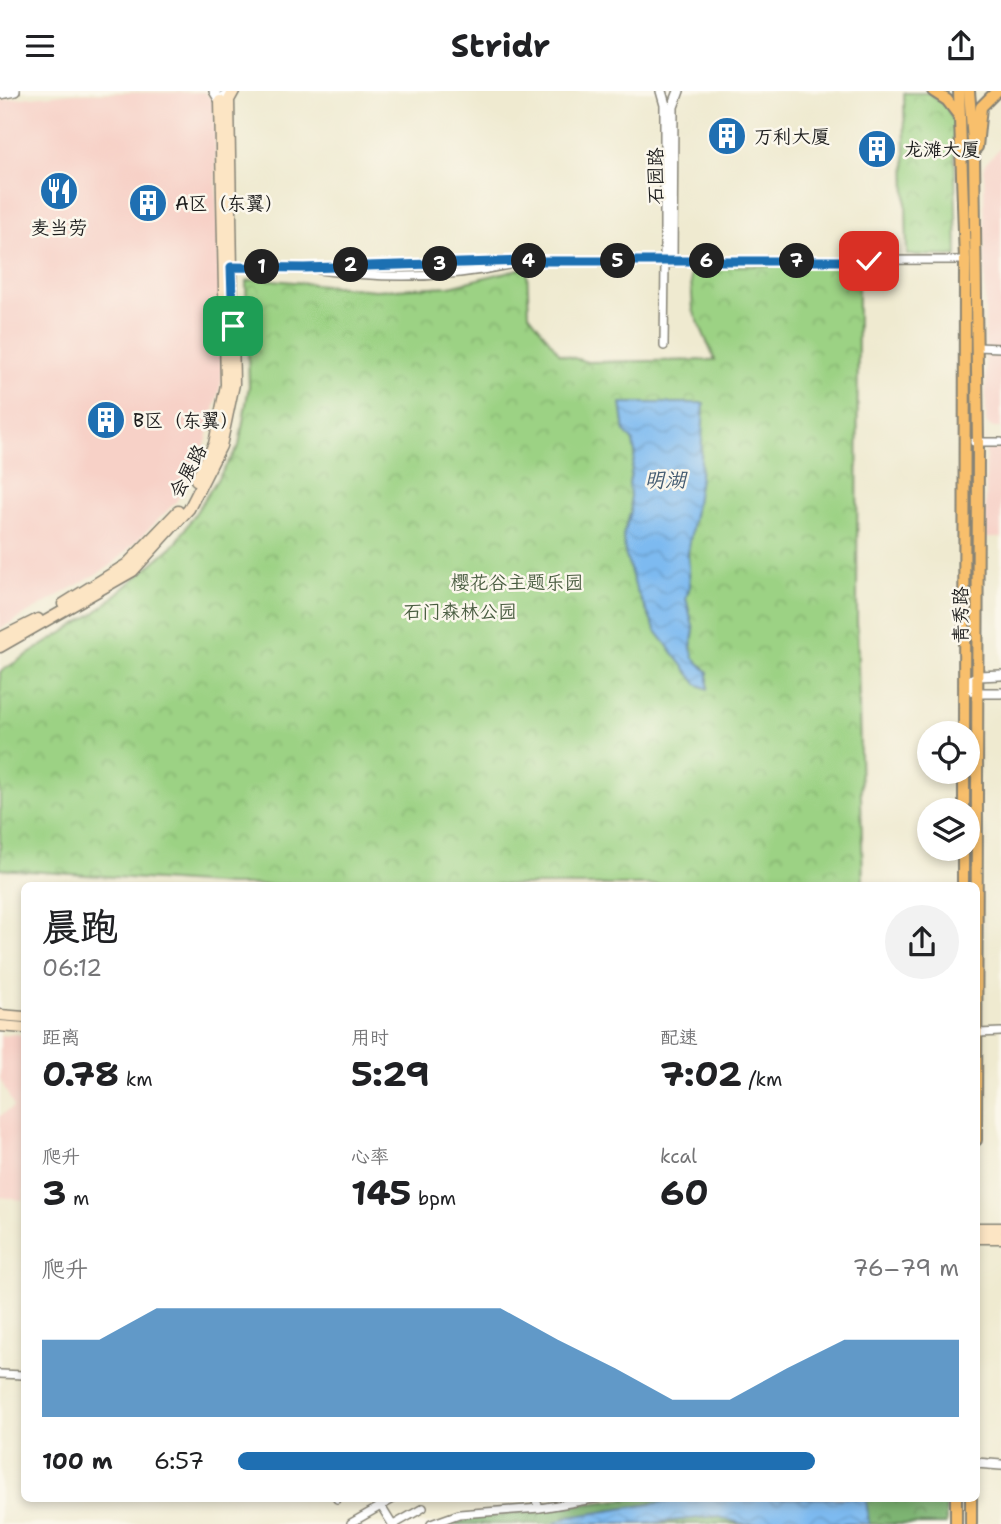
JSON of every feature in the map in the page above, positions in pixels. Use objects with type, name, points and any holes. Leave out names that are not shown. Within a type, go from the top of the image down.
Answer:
[{"type":"main road","points":[[933,91],[947,100],[960,117]]},
{"type":"main road","name":"青秀路","points":[[959,91],[965,260],[964,721]]},
{"type":"main road","name":"青秀路","points":[[969,91],[974,153],[977,347],[978,882]]},
{"type":"main road","points":[[974,153],[980,134],[981,107],[997,91]]},
{"type":"main road","name":"会展路","points":[[0,647],[133,571],[189,509],[221,446],[234,384],[228,97]]},
{"type":"main road","name":"会展路","points":[[0,638],[50,613],[127,564],[183,506],[214,444],[226,385],[228,97]]},
{"type":"main road","points":[[963,861],[963,882]]},
{"type":"main road","points":[[0,1015],[21,1017]]},
{"type":"main road","points":[[0,1026],[21,1028]]},
{"type":"main road","points":[[980,1228],[1001,1228]]},
{"type":"main road","points":[[980,1238],[1001,1238]]},
{"type":"main road","points":[[956,1502],[956,1524]]},
{"type":"main road","points":[[971,1502],[971,1524]]},
{"type":"street","points":[[0,94],[15,91]]},
{"type":"street","points":[[214,91],[228,97]]},
{"type":"street","name":"石园路","points":[[661,91],[666,105],[668,262]]},
{"type":"street","name":"石园路","points":[[668,262],[673,107],[679,91]]},
{"type":"street","points":[[231,267],[304,268],[526,261],[965,260]]},
{"type":"street","points":[[304,268],[361,276],[461,275],[526,261]]},
{"type":"street","points":[[664,346],[668,262]]},
{"type":"street","points":[[977,347],[1001,348]]},
{"type":"street","points":[[966,442],[1001,442]]},
{"type":"street","points":[[1001,675],[978,676],[964,684],[977,693],[1001,693]]},
{"type":"street","points":[[980,1033],[1001,1032]]},
{"type":"street","points":[[0,1374],[21,1375]]},
{"type":"street","points":[[980,1463],[1001,1465]]},
{"type":"street","points":[[378,1502],[393,1524],[423,1508]]},
{"type":"street","points":[[351,1523],[388,1502]]},
{"type":"street","points":[[536,1502],[540,1508]]},
{"type":"street","points":[[431,1524],[459,1514],[540,1508],[575,1502]]},
{"type":"shaded area","points":[[205,92],[214,102],[222,379],[206,442],[176,502],[112,565],[0,629],[0,100],[76,93]]},
{"type":"shaded area","points":[[1001,147],[1001,428],[993,428],[986,423],[984,165]]},
{"type":"shaded area","points":[[986,448],[1001,448],[1001,538],[986,538]]},
{"type":"shaded area","points":[[21,1035],[21,1200],[0,1197],[0,1116],[14,1107],[0,1079],[0,1036]]},
{"type":"green space","points":[[904,93],[929,93],[947,108],[954,123],[957,256],[907,255]]},
{"type":"green space","name":"石门森林公园","points":[[858,265],[857,620],[863,882],[186,882],[0,869],[0,672],[96,612],[176,543],[239,446],[249,386],[246,281],[263,279],[375,290],[450,286],[527,267],[529,314],[560,354],[587,362],[715,360],[693,310],[690,266]]},
{"type":"green space","points":[[602,1502],[946,1502],[946,1524],[452,1524],[468,1519]]},
{"type":"water","name":"明湖","points":[[621,403],[704,403],[700,478],[688,553],[690,586],[686,598],[694,630],[691,648],[694,658],[708,672],[708,689],[698,685],[656,631],[636,589],[625,553],[623,535],[631,511],[629,483],[635,453],[633,442],[625,432]]},
{"type":"water","points":[[663,1502],[866,1502],[869,1524],[743,1524],[716,1516],[644,1524],[552,1524],[569,1517]]},
{"type":"place","name":"万利大厦","points":[[727,136]]},
{"type":"place","name":"龙滩大厦","points":[[877,149]]},
{"type":"place","name":"麦当劳","points":[[59,191]]},
{"type":"place","name":"A区（东翼）","points":[[148,203]]},
{"type":"place","name":"B区（东翼）","points":[[106,420]]},
{"type":"route","points":[[233,326],[231,267],[304,268],[362,264],[526,261],[869,261]]},
{"type":"park label","name":"樱花谷主题乐园","points":[[517,582]]}]
